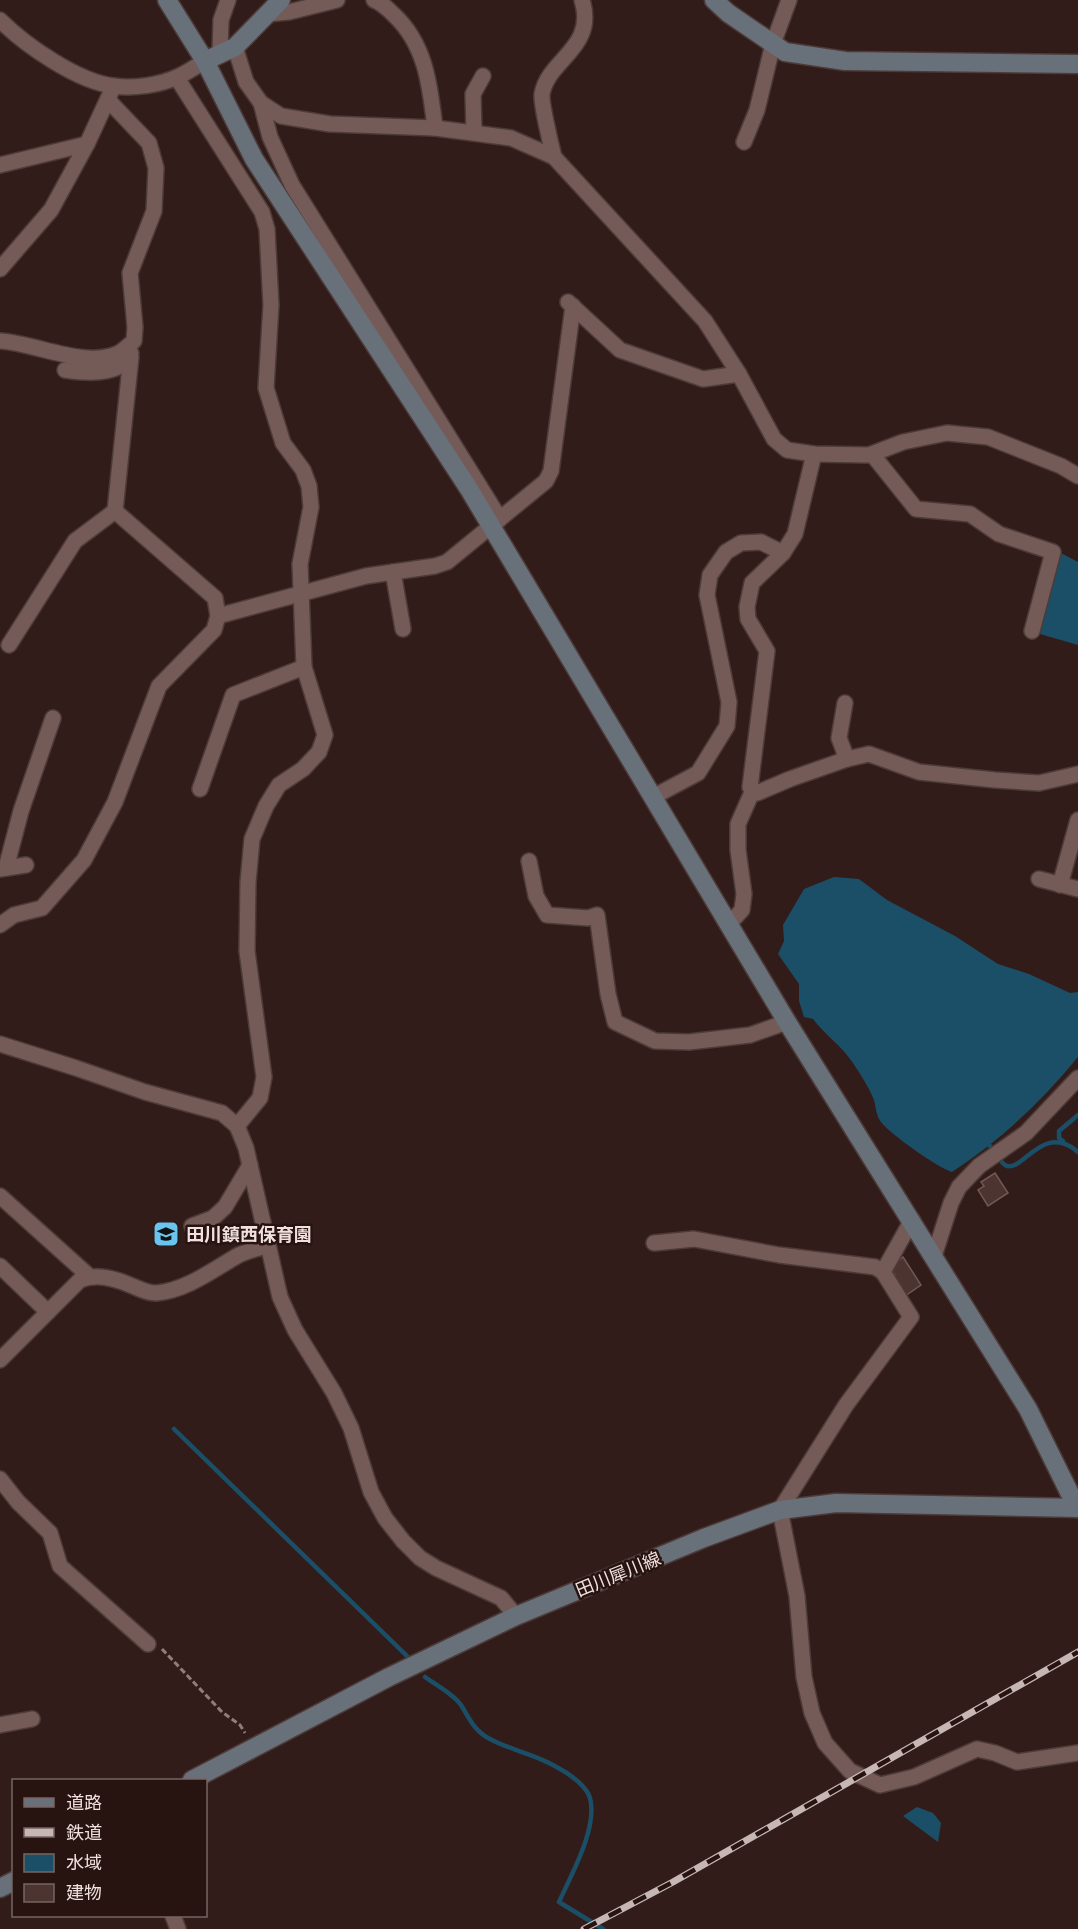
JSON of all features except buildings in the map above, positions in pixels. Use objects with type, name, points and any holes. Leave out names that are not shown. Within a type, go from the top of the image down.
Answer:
[{"type":"street","points":[[167,0],[220,53],[261,103],[270,137],[292,185],[496,523],[653,797],[729,924],[1028,1409],[1078,1508]]},
{"type":"street","points":[[228,0],[221,20],[220,53],[254,159],[496,523]]},
{"type":"street","points":[[111,93],[177,78],[220,53],[281,0]]},
{"type":"street","points":[[267,14],[289,12],[337,0]]},
{"type":"street","points":[[374,0],[380,2],[402,22],[418,45],[431,93],[435,128]]},
{"type":"street","points":[[554,157],[542,95],[547,80],[579,40],[585,21],[582,0]]},
{"type":"street","points":[[714,0],[728,13],[785,52],[845,61],[1078,64]]},
{"type":"street","points":[[744,142],[757,110],[773,44],[789,0]]},
{"type":"street","points":[[0,20],[15,35],[52,60],[111,93],[149,143],[156,168],[154,211],[130,273],[135,327],[116,511],[75,541],[9,645]]},
{"type":"street","points":[[474,133],[472,94],[483,76]]},
{"type":"street","points":[[177,78],[262,212],[267,229],[271,305],[266,388],[283,443],[303,470],[309,486],[311,507],[300,564],[304,667],[325,735],[319,752],[303,769],[279,785],[266,806],[252,839],[248,882],[247,951],[264,1077],[261,1098],[237,1126]]},
{"type":"street","points":[[0,269],[51,210],[87,144],[111,93]]},
{"type":"street","points":[[261,103],[281,116],[306,121],[435,128],[511,138],[554,157],[705,321],[739,374],[774,438],[787,450],[814,454],[872,453],[903,442],[947,434],[988,437],[1061,466],[1078,476]]},
{"type":"street","points":[[0,165],[87,144]]},
{"type":"street","points":[[218,616],[366,576],[435,566],[447,562],[546,481],[551,471],[570,303],[620,350],[703,379],[739,374]]},
{"type":"street","points":[[0,341],[98,358],[119,352],[134,341]]},
{"type":"street","points":[[65,370],[102,372],[119,366],[131,357]]},
{"type":"street","points":[[872,453],[916,509],[970,514],[999,534],[1053,552],[1032,631]]},
{"type":"street","points":[[814,454],[795,534],[783,553],[752,584],[747,607],[748,619],[767,651],[750,787],[757,794],[790,779],[847,759],[869,754],[919,772],[995,780],[1039,783],[1078,774]]},
{"type":"street","points":[[0,925],[14,915],[42,908],[84,860],[115,802],[159,686],[214,630],[218,616],[215,598],[116,511]]},
{"type":"street","points":[[653,797],[698,773],[727,726],[729,702],[707,595],[710,575],[726,552],[741,543],[761,542],[783,553]]},
{"type":"street","points":[[393,572],[403,629]]},
{"type":"street","points":[[200,789],[233,695],[304,667]]},
{"type":"street","points":[[844,703],[839,738],[847,759]]},
{"type":"street","points":[[26,865],[3,868],[53,718]]},
{"type":"street","points":[[729,924],[742,909],[744,894],[738,850],[738,824],[753,790]]},
{"type":"street","points":[[1060,885],[1078,820]]},
{"type":"street","points":[[529,861],[536,896],[548,915],[588,918],[597,915],[608,994],[615,1022],[655,1041],[689,1042],[750,1035],[788,1022]]},
{"type":"street","points":[[1039,879],[1078,889]]},
{"type":"street","points":[[3,1042],[145,1092],[222,1113],[237,1126],[246,1148],[280,1297],[294,1330],[334,1393],[347,1419],[371,1492],[385,1518],[420,1558],[436,1568],[501,1598],[516,1616]]},
{"type":"street","points":[[934,1256],[951,1203],[959,1187],[979,1166],[1026,1132],[1078,1078]]},
{"type":"street","points":[[192,1226],[213,1218],[225,1207],[250,1165]]},
{"type":"street","points":[[0,1196],[89,1276]]},
{"type":"street","points":[[883,1272],[912,1220]]},
{"type":"street","points":[[654,1243],[694,1239],[779,1255],[875,1267],[883,1272],[911,1317],[846,1406],[780,1510],[797,1596],[804,1677],[812,1713],[825,1743],[850,1771],[880,1785],[914,1778],[977,1749],[1017,1762],[1078,1753]]},
{"type":"street","points":[[0,1360],[80,1280],[89,1276],[129,1284],[147,1293],[170,1291],[220,1267],[238,1255],[268,1245]]},
{"type":"street","points":[[0,1266],[48,1312]]},
{"type":"street","points":[[0,1479],[18,1502],[50,1533],[60,1566],[148,1644]]},
{"type":"street","name":"田川犀川線","points":[[194,1779],[389,1677],[516,1616],[704,1538],[780,1510],[836,1503],[1078,1508]]},
{"type":"street","points":[[0,1725],[32,1719]]},
{"type":"path","points":[[148,1644],[158,1644],[222,1712],[240,1725],[254,1748]]},
{"type":"water","points":[[1059,552],[1078,562],[1078,645],[1040,634]]},
{"type":"water","points":[[834,877],[859,879],[887,900],[955,936],[998,964],[1029,974],[1070,993],[1078,992],[1078,1057],[1020,1119],[952,1172],[915,1150],[881,1122],[870,1090],[849,1057],[813,1019],[804,1017],[799,1001],[799,984],[778,954],[784,941],[783,925],[804,889]]},
{"type":"water","points":[[917,1807],[933,1813],[941,1823],[938,1842],[903,1816]]},
{"type":"waterway","points":[[1063,1141],[1059,1138],[1059,1131],[1078,1115]]},
{"type":"waterway","points":[[990,1146],[1005,1165],[1012,1166],[1044,1145],[1054,1142],[1065,1144],[1078,1152]]},
{"type":"waterway","points":[[174,1429],[407,1656]]},
{"type":"waterway","points":[[425,1677],[458,1701],[473,1724],[485,1736],[555,1766],[573,1777],[587,1792],[591,1810],[587,1837],[559,1902],[603,1929]]},
{"type":"railway","points":[[584,1929],[673,1882],[1078,1652]]},
{"type":"place","name":"田川鎮西保育園","points":[[166,1234]]}]
